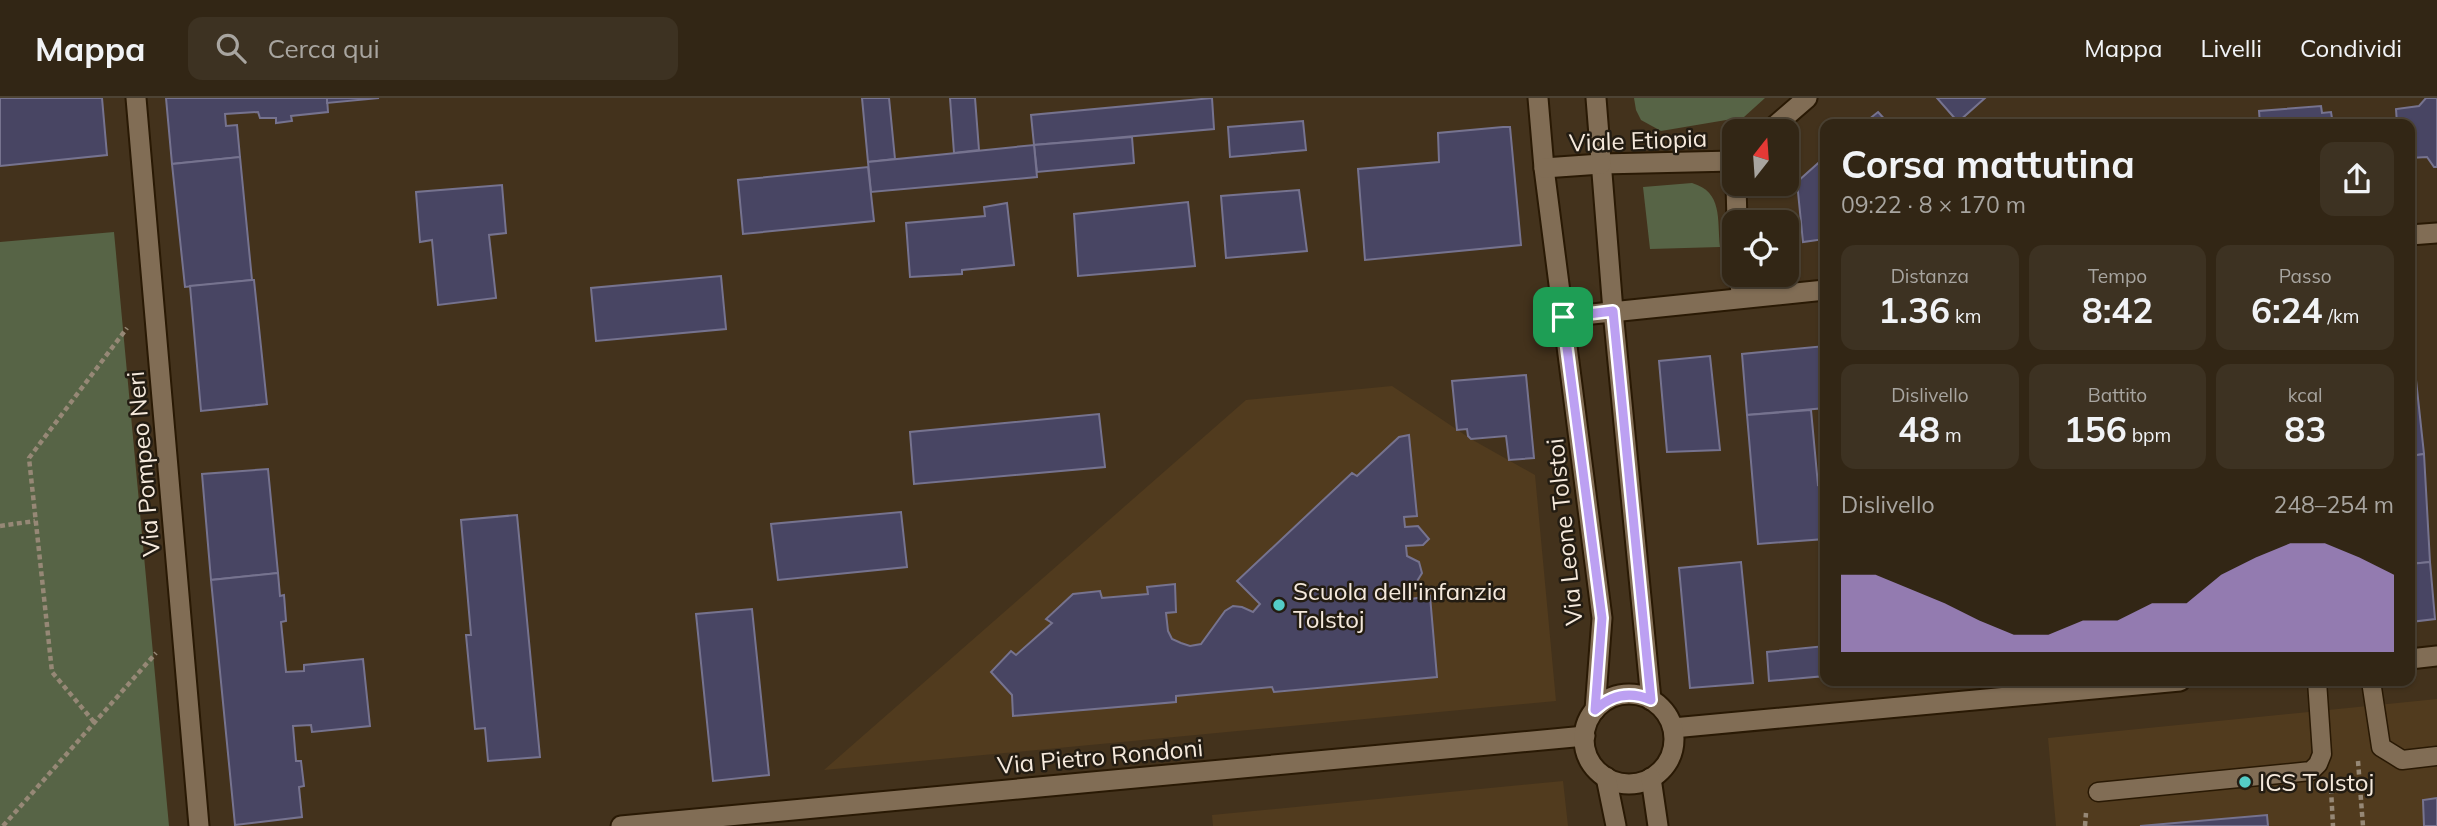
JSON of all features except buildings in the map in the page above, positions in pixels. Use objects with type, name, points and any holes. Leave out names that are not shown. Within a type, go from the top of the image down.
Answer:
[{"type":"street","name":"Via Pompeo Neri","points":[[136,98],[199,826]]},
{"type":"street","name":"Via Leone Tolstoi","points":[[1538,98],[1544,168],[1602,618],[1595,710],[1587,724],[1585,736]]},
{"type":"street","points":[[1596,98],[1613,311],[1651,700]]},
{"type":"street","points":[[1783,119],[1807,98]]},
{"type":"street","name":"Viale Etiopia","points":[[1544,168],[1722,161]]},
{"type":"street","points":[[2415,235],[2437,233]]},
{"type":"street","points":[[1741,287],[1741,298]]},
{"type":"street","points":[[1563,317],[1820,290]]},
{"type":"street","points":[[2415,658],[2437,656]]},
{"type":"street","points":[[1673,728],[2126,686]]},
{"type":"street","points":[[1585,736],[1586,752],[1591,762],[1606,777],[1628,784],[1651,778],[1663,769],[1672,752],[1673,728],[1667,715],[1651,700],[1635,694],[1618,695],[1608,699],[1595,710]]},
{"type":"street","name":"Via Pietro Rondoni","points":[[621,826],[808,817],[1585,736]]},
{"type":"street","points":[[1606,777],[1616,826]]},
{"type":"street","points":[[1651,778],[1658,826]]},
{"type":"lane","points":[[2098,792],[2311,771],[2322,754],[2317,686]]},
{"type":"lane","points":[[2372,686],[2381,747],[2402,760],[2437,756]]},
{"type":"path","points":[[94,722],[52,673],[29,458],[129,326]]},
{"type":"path","points":[[0,526],[35,521]]},
{"type":"path","points":[[3,826],[160,649]]},
{"type":"shaded area","name":"Scuola dell'infanzia Tolstoj","points":[[1392,386],[1471,439],[1535,475],[1556,701],[824,770],[1246,400]]},
{"type":"shaded area","name":"ICS Tolstoj","points":[[2437,699],[2437,826],[2056,826],[2048,738]]},
{"type":"shaded area","points":[[1563,781],[1568,826],[1213,826],[1212,815]]},
{"type":"green space","points":[[1634,98],[1765,98],[1744,117],[1661,131],[1641,120]]},
{"type":"green space","points":[[1692,183],[1702,187],[1714,200],[1720,247],[1650,249],[1643,187]]},
{"type":"green space","points":[[114,232],[169,826],[0,826],[0,242]]},
{"type":"place","name":"Scuola dell'infanzia Tolstoj","points":[[1279,605]]},
{"type":"place","name":"ICS Tolstoj","points":[[2245,782]]},
{"type":"route","points":[[1613,311],[1651,700],[1635,694],[1618,695],[1608,699],[1595,710],[1602,618],[1563,317],[1613,311]]}]
